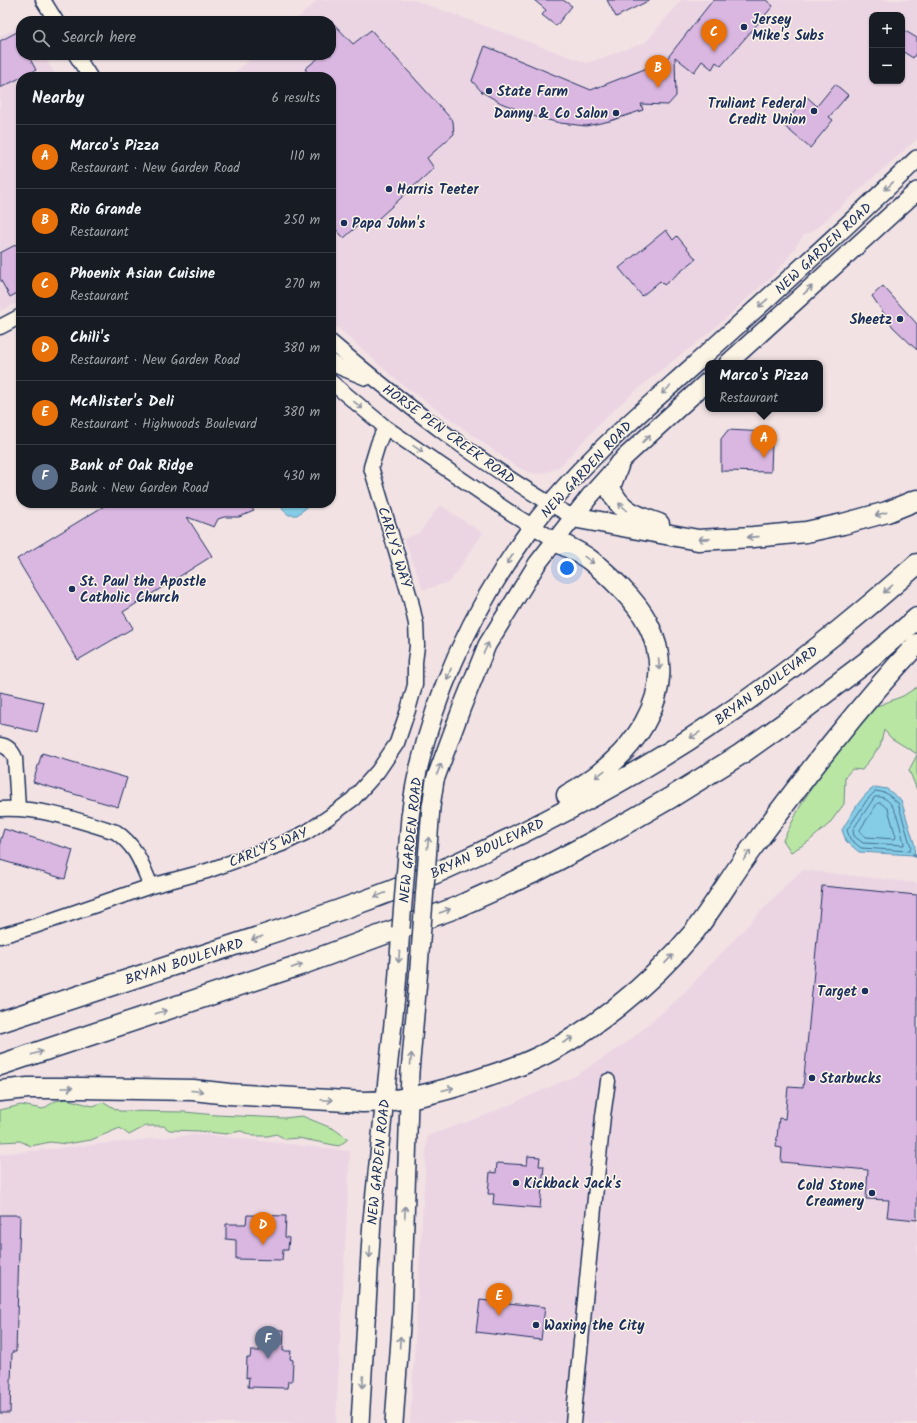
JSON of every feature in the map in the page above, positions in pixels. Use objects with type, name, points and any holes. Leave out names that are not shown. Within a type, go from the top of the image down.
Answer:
[{"type":"highway","points":[[618,466],[610,488],[617,502],[627,511],[664,526],[682,537]]},
{"type":"highway","points":[[573,517],[698,540],[753,538],[806,532],[843,524],[887,512],[917,500]]},
{"type":"highway","points":[[437,872],[541,810],[578,790],[600,775],[634,742],[647,721],[654,704],[659,686],[659,668],[654,638],[646,621],[624,592],[589,559],[555,540]]},
{"type":"highway","name":"BRYAN BOULEVARD","points":[[0,1022],[302,923],[373,898],[437,872],[510,839],[611,786],[717,722],[830,638],[917,564]]},
{"type":"highway","points":[[0,1065],[300,965],[455,908],[537,871],[602,837],[670,798],[741,754],[803,710],[865,663],[917,618]]},
{"type":"highway","points":[[0,1091],[28,1088],[193,1090],[229,1094],[384,1102],[410,1098],[453,1088],[524,1064],[583,1032],[622,1003],[659,970],[694,932],[750,851],[816,763],[884,679],[917,644]]},
{"type":"main road","name":"NEW GARDEN ROAD","points":[[360,1423],[372,1220],[396,986],[410,817],[418,772],[429,728],[452,664],[478,612],[509,560],[550,504],[632,420],[818,252],[917,159]]},
{"type":"main road","name":"NEW GARDEN ROAD","points":[[731,360],[917,191]]},
{"type":"main road","name":"NEW GARDEN ROAD","points":[[394,1423],[402,1312],[410,1072],[435,780],[487,645],[537,564],[573,517],[618,466],[705,384]]},
{"type":"street","points":[[43,0],[53,16]]},
{"type":"street","points":[[79,60],[87,72]]},
{"type":"street","points":[[0,327],[16,319]]},
{"type":"street","name":"HORSE PEN CREEK ROAD","points":[[336,346],[379,383],[481,461],[573,517]]},
{"type":"street","points":[[336,365],[379,383]]},
{"type":"street","name":"HORSE PEN CREEK ROAD","points":[[336,386],[385,427],[532,527],[555,540]]},
{"type":"street","name":"CARLY'S WAY","points":[[0,936],[35,926],[151,886],[207,871],[282,844],[307,832],[330,817],[353,799],[378,771],[397,743],[415,685],[417,646],[416,624],[411,601],[371,467],[385,427]]},
{"type":"street","points":[[0,745],[7,746],[12,751],[15,758],[18,808]]},
{"type":"street","points":[[0,809],[18,808],[36,810],[116,832],[127,840],[136,853],[151,886]]},
{"type":"street","points":[[573,1423],[603,1116],[608,1081]]},
{"type":"shaded area","points":[[318,0],[414,0],[587,63],[646,42],[681,0],[917,0],[917,139],[812,232],[804,235],[785,262],[771,277],[709,333],[647,381],[609,414],[560,466],[550,471],[538,474],[528,472],[514,465],[399,382],[336,326],[336,72],[236,72],[249,60],[336,60],[336,16],[300,16]]},
{"type":"shaded area","points":[[16,28],[16,60],[46,60],[54,72],[16,72],[16,303],[0,311],[0,36]]},
{"type":"shaded area","points":[[440,505],[483,533],[450,582],[423,590],[404,539],[419,533]]},
{"type":"shaded area","points":[[802,870],[917,883],[917,1423],[410,1423],[427,1136],[486,1115],[575,1076],[629,1041],[678,999]]},
{"type":"shaded area","points":[[200,1134],[350,1151],[336,1423],[0,1423],[0,1154]]},
{"type":"green space","points":[[917,687],[917,754],[891,738],[884,730],[880,746],[862,770],[852,769],[845,777],[844,804],[829,824],[808,842],[791,852],[783,840],[803,801],[824,769],[846,740],[875,707],[903,696]]},
{"type":"green space","points":[[917,755],[917,790],[909,770]]},
{"type":"green space","points":[[66,1099],[93,1106],[104,1102],[119,1111],[185,1112],[284,1118],[302,1116],[334,1129],[348,1139],[339,1146],[298,1138],[286,1139],[276,1134],[268,1136],[253,1136],[241,1131],[226,1134],[169,1130],[164,1126],[146,1126],[129,1135],[120,1128],[91,1140],[66,1144],[50,1142],[31,1146],[20,1141],[0,1142],[0,1110],[21,1105],[43,1109],[55,1101]]},
{"type":"water","points":[[282,508],[306,508],[297,515],[289,515]]},
{"type":"water","points":[[875,787],[887,789],[901,800],[915,846],[914,855],[859,852],[846,841],[842,830],[860,801]]},
{"type":"building","points":[[534,0],[563,0],[572,6],[556,26],[542,15],[546,10]]},
{"type":"building","points":[[607,0],[650,0],[616,17]]},
{"type":"building","points":[[713,0],[766,0],[773,6],[721,66],[716,62],[712,69],[702,61],[694,72],[675,57],[676,96],[668,105],[641,104],[643,110],[610,121],[586,126],[560,123],[536,117],[501,103],[482,92],[472,81],[485,46],[591,90],[665,61]]},
{"type":"building","points":[[336,26],[353,44],[371,30],[453,121],[454,134],[427,158],[434,168],[368,228],[362,222],[344,238],[336,229],[336,72],[307,72],[305,69],[316,60],[336,60]]},
{"type":"building","points":[[905,31],[917,38],[917,51],[913,58],[905,53]]},
{"type":"building","points":[[16,33],[16,60],[31,60],[36,70],[32,72],[16,72],[16,80],[0,88],[0,41]]},
{"type":"building","name":"Truliant Federal Credit Union","points":[[835,84],[848,95],[829,117],[833,120],[810,148],[783,125],[807,97],[817,106]]},
{"type":"building","points":[[666,230],[673,240],[677,236],[696,259],[664,285],[660,281],[642,296],[619,268]]},
{"type":"building","points":[[16,245],[16,294],[10,297],[0,279],[0,253]]},
{"type":"building","name":"Sheetz","points":[[883,286],[917,324],[917,350],[893,327],[872,296]]},
{"type":"building","points":[[728,430],[766,432],[772,440],[771,472],[721,471],[721,439]]},
{"type":"building","name":"St. Paul the Apostle Catholic Church","points":[[101,508],[252,508],[254,511],[239,517],[224,517],[218,519],[214,527],[187,517],[212,556],[123,612],[133,628],[78,660],[17,559]]},
{"type":"building","points":[[0,692],[44,702],[37,732],[0,724]]},
{"type":"building","points":[[42,753],[127,778],[118,807],[33,782]]},
{"type":"building","points":[[4,829],[73,850],[65,879],[0,860],[0,842]]},
{"type":"building","name":"Target","points":[[822,886],[917,895],[917,1220],[887,1217],[889,1200],[866,1199],[868,1170],[781,1162],[782,1148],[776,1147],[779,1118],[785,1119],[788,1087],[803,1088]]},
{"type":"building","name":"Kickback Jack's","points":[[528,1156],[540,1157],[539,1166],[544,1166],[540,1208],[493,1204],[494,1194],[488,1194],[490,1172],[496,1173],[497,1163],[527,1165]]},
{"type":"building","points":[[0,1215],[20,1215],[16,1352],[12,1352],[10,1413],[0,1413]]},
{"type":"building","points":[[247,1215],[286,1216],[285,1237],[289,1238],[288,1250],[283,1250],[282,1260],[236,1259],[236,1240],[226,1239],[226,1224],[246,1224]]},
{"type":"building","points":[[480,1300],[545,1307],[541,1340],[476,1332]]},
{"type":"building","points":[[261,1330],[284,1330],[283,1351],[291,1351],[290,1359],[293,1360],[292,1381],[288,1381],[287,1388],[248,1387],[249,1377],[246,1378],[247,1358],[250,1358],[251,1351],[260,1351]]},
{"type":"place","name":"Jersey Mike's Subs","points":[[744,27]]},
{"type":"place","name":"Phoenix Asian Cuisine","points":[[714,52]]},
{"type":"place","name":"Rio Grande","points":[[658,88]]},
{"type":"place","name":"State Farm","points":[[489,91]]},
{"type":"place","name":"Truliant Federal Credit Union","points":[[814,111]]},
{"type":"place","name":"Danny & Co Salon","points":[[616,113]]},
{"type":"place","name":"Harris Teeter","points":[[389,189]]},
{"type":"place","name":"Papa John's","points":[[344,223]]},
{"type":"place","name":"Sheetz","points":[[900,319]]},
{"type":"place","name":"Marco's Pizza","points":[[764,458]]},
{"type":"place","name":"St. Paul the Apostle Catholic Church","points":[[72,589]]},
{"type":"place","name":"Target","points":[[865,991]]},
{"type":"place","name":"Starbucks","points":[[812,1078]]},
{"type":"place","name":"Kickback Jack's","points":[[516,1183]]},
{"type":"place","name":"Cold Stone Creamery","points":[[872,1193]]},
{"type":"place","name":"Chili's","points":[[263,1245]]},
{"type":"place","name":"McAlister's Deli","points":[[499,1316]]},
{"type":"place","name":"Waxing the City","points":[[536,1325]]},
{"type":"place","name":"Bank of Oak Ridge","points":[[268,1359]]}]
